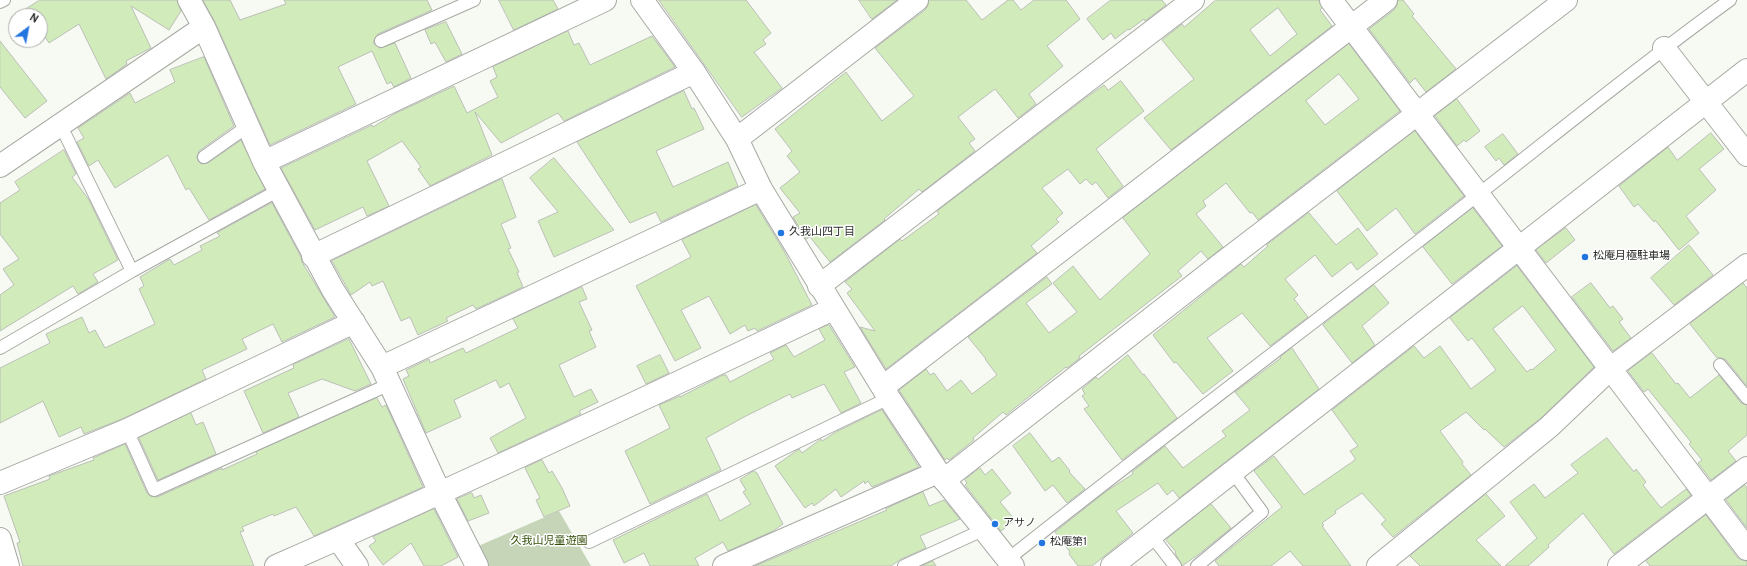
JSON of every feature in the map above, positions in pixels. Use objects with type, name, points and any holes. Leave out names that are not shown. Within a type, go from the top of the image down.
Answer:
[{"type":"street","points":[[189,0],[204,27],[264,162],[313,256],[386,375],[440,494],[477,566]]},
{"type":"street","points":[[264,162],[605,0]]},
{"type":"street","points":[[642,0],[694,72],[737,139],[761,189],[833,309],[886,393],[941,476],[1010,563]]},
{"type":"street","points":[[737,139],[917,0]]},
{"type":"street","points":[[819,286],[1193,0]]},
{"type":"street","points":[[1331,0],[1747,549]]},
{"type":"street","points":[[886,393],[1386,0]]},
{"type":"street","points":[[724,566],[941,476],[1566,0]]},
{"type":"street","points":[[0,166],[204,27]]},
{"type":"street","points":[[1664,48],[1707,101],[1747,155]]},
{"type":"street","points":[[1112,566],[1747,70]]},
{"type":"street","points":[[313,256],[694,72]]},
{"type":"street","points":[[386,375],[761,189]]},
{"type":"street","points":[[1378,566],[1549,427],[1610,369],[1747,265]]},
{"type":"street","points":[[276,566],[440,494],[639,402],[833,309]]},
{"type":"street","points":[[0,483],[127,430],[354,322]]},
{"type":"street","points":[[1619,566],[1747,468]]},
{"type":"street","points":[[0,539],[8,566]]},
{"type":"street","points":[[338,539],[357,566]]},
{"type":"lane","points":[[0,2],[4,0]]},
{"type":"lane","points":[[381,42],[474,0]]},
{"type":"lane","points":[[1010,563],[1139,455],[1479,194],[1664,48],[1730,0]]},
{"type":"lane","points":[[60,124],[132,271]]},
{"type":"lane","points":[[204,157],[248,126]]},
{"type":"lane","points":[[0,348],[132,271],[279,190]]},
{"type":"lane","points":[[1720,365],[1747,398]]},
{"type":"lane","points":[[127,430],[154,490],[386,375]]},
{"type":"lane","points":[[589,542],[886,393]]},
{"type":"lane","points":[[1197,566],[1262,512],[1232,472]]},
{"type":"lane","points":[[904,566],[983,530]]},
{"type":"lane","points":[[1151,535],[1175,566]]},
{"type":"green space","name":"久我山児童遊園","points":[[559,511],[591,566],[488,566],[476,547]]},
{"type":"building","points":[[40,0],[177,0],[181,11],[169,30],[131,6],[151,48],[126,61],[127,64],[106,79],[79,24],[49,43],[48,8],[28,8]]},
{"type":"building","points":[[203,0],[230,0],[240,20],[286,4],[284,0],[427,0],[432,10],[378,34],[374,40],[374,44],[380,48],[395,43],[411,78],[394,87],[391,82],[387,84],[372,51],[338,67],[356,104],[270,145],[215,22]]},
{"type":"building","points":[[499,0],[553,0],[558,9],[514,30]]},
{"type":"building","points":[[659,0],[746,0],[771,33],[763,40],[766,44],[754,52],[782,88],[742,117]]},
{"type":"building","points":[[859,0],[897,0],[872,19]]},
{"type":"building","points":[[929,0],[966,0],[982,20],[1008,0],[1013,0],[1021,10],[1034,0],[1066,0],[1080,19],[1047,46],[1063,66],[1029,94],[1036,104],[1018,118],[995,89],[958,117],[975,139],[969,143],[975,151],[922,192],[919,189],[884,219],[885,220],[830,262],[810,237],[806,239],[793,217],[800,213],[780,188],[800,172],[787,156],[792,151],[775,129],[846,72],[882,121],[914,96],[875,48],[925,10]]},
{"type":"building","points":[[1111,0],[1162,0],[1166,5],[1145,21],[1144,19],[1115,39],[1111,33],[1103,40],[1087,19]]},
{"type":"building","points":[[1216,0],[1319,0],[1322,8],[1320,10],[1332,26],[1171,150],[1144,118],[1194,79],[1162,40],[1182,24],[1184,27]],"holes":[[[1278,8],[1297,34],[1270,56],[1250,30]]]},
{"type":"building","points":[[1398,0],[1403,0],[1414,14],[1412,16],[1456,69],[1426,92],[1415,78],[1410,83],[1369,29],[1394,10]]},
{"type":"building","points":[[446,22],[462,54],[446,62],[435,42],[431,44],[425,30]]},
{"type":"building","points":[[568,31],[574,45],[579,43],[590,65],[652,36],[675,67],[564,121],[558,113],[501,143],[475,112],[492,155],[430,186],[418,169],[421,167],[402,141],[367,161],[389,206],[367,216],[363,207],[315,230],[281,168],[372,125],[373,127],[396,113],[454,86],[467,113],[498,97],[490,81],[497,77],[493,67]]},
{"type":"building","points":[[0,41],[47,101],[25,118],[0,87]]},
{"type":"building","points":[[1349,44],[1400,111],[1258,220],[1252,212],[1250,213],[1226,183],[1203,201],[1206,206],[1196,214],[1223,247],[1208,259],[1201,251],[1178,271],[1182,276],[1006,415],[1003,412],[973,438],[974,440],[949,460],[947,458],[945,460],[899,390],[926,369],[930,375],[934,373],[947,391],[961,380],[972,394],[997,375],[968,337],[1047,277],[1052,284],[1026,303],[1049,333],[1077,312],[1053,283],[1073,266],[1100,300],[1150,254],[1123,218]],"holes":[[[1339,74],[1359,99],[1325,125],[1306,101]]]},
{"type":"building","points":[[204,57],[234,126],[199,151],[197,157],[198,161],[201,164],[208,163],[241,140],[265,189],[209,220],[189,188],[186,190],[168,155],[115,188],[98,160],[89,166],[77,142],[84,138],[78,128],[130,93],[135,103],[175,82],[170,70]]},
{"type":"building","points":[[1121,81],[1144,111],[1096,149],[1123,186],[1108,198],[1096,182],[1092,185],[1086,179],[1080,184],[1068,169],[1042,188],[1063,213],[1056,219],[1059,222],[1031,246],[1037,253],[886,369],[860,327],[875,331],[847,293],[852,289],[845,282],[900,239],[902,241],[939,214],[937,211],[1087,97],[1104,85],[1108,90]]},
{"type":"building","points":[[684,91],[692,109],[694,108],[704,129],[656,151],[673,187],[728,162],[738,186],[661,222],[656,212],[630,223],[577,142]]},
{"type":"building","points":[[1457,99],[1480,131],[1466,142],[1464,140],[1457,146],[1435,116]]},
{"type":"building","points":[[1415,131],[1464,196],[1415,234],[1396,208],[1367,231],[1337,191]]},
{"type":"building","points":[[1711,133],[1724,149],[1699,169],[1716,190],[1686,216],[1699,233],[1679,250],[1655,220],[1654,222],[1638,204],[1634,207],[1619,186],[1668,147],[1677,160]]},
{"type":"building","points":[[1503,134],[1518,154],[1504,165],[1499,158],[1496,161],[1485,147]]},
{"type":"building","points":[[64,150],[76,174],[72,177],[89,200],[118,260],[93,274],[98,282],[78,294],[73,286],[0,331],[0,295],[14,285],[3,269],[19,259],[0,234],[0,203],[20,190],[15,182]]},
{"type":"building","points":[[554,158],[614,230],[554,257],[538,221],[558,212],[530,178]]},
{"type":"building","points":[[502,179],[516,217],[501,224],[511,248],[508,249],[519,272],[517,273],[523,287],[476,309],[473,305],[446,318],[448,321],[418,335],[410,317],[401,321],[383,281],[372,286],[370,282],[351,295],[332,261]]},
{"type":"building","points":[[272,203],[301,257],[302,262],[335,317],[282,342],[273,324],[242,339],[247,349],[202,370],[206,379],[122,419],[84,434],[81,427],[59,437],[43,401],[0,423],[0,368],[50,343],[46,334],[82,317],[89,333],[95,330],[105,348],[155,324],[139,289],[144,286],[140,277],[170,259],[174,265],[202,250],[200,246],[220,236],[217,233]]},
{"type":"building","points":[[756,205],[784,251],[812,305],[757,331],[755,328],[748,331],[745,325],[730,334],[709,296],[681,310],[701,348],[675,361],[636,286],[691,257],[682,240]]},
{"type":"building","points":[[1473,208],[1502,246],[1452,284],[1423,247]]},
{"type":"building","points":[[1309,213],[1336,245],[1358,228],[1378,254],[1357,270],[1351,262],[1332,277],[1315,255],[1285,279],[1298,295],[1294,299],[1308,317],[1270,346],[1242,313],[1207,338],[1233,371],[1203,394],[1176,362],[1174,363],[1153,335],[1241,264],[1244,267],[1268,246],[1267,245]]},
{"type":"building","points":[[1566,228],[1575,240],[1546,263],[1536,250]]},
{"type":"building","points":[[1689,245],[1713,275],[1674,305],[1651,278]]},
{"type":"building","points":[[1517,266],[1594,367],[1541,418],[1504,447],[1466,412],[1440,431],[1471,475],[1393,537],[1381,524],[1386,520],[1362,493],[1335,511],[1336,513],[1322,523],[1324,525],[1322,526],[1351,566],[1303,566],[1290,551],[1271,566],[1219,566],[1215,561],[1282,507],[1254,471],[1274,456],[1304,495],[1355,460],[1350,451],[1358,446],[1332,410],[1414,346],[1424,358],[1440,346],[1471,389],[1496,370],[1472,338],[1468,341],[1450,318]],"holes":[[[1523,306],[1556,350],[1532,370],[1531,369],[1527,372],[1493,329]]]},
{"type":"building","points":[[1591,283],[1610,308],[1613,306],[1623,319],[1619,322],[1631,338],[1613,351],[1572,297]]},
{"type":"building","points":[[1743,283],[1747,288],[1747,386],[1726,360],[1717,358],[1690,324]]},
{"type":"building","points":[[1374,285],[1389,303],[1362,326],[1375,345],[1352,363],[1323,325]]},
{"type":"building","points":[[582,287],[587,299],[579,302],[592,330],[589,331],[596,347],[559,365],[574,397],[591,389],[598,402],[579,411],[581,414],[498,453],[490,438],[526,418],[509,383],[500,388],[496,380],[454,400],[461,417],[426,433],[403,379],[409,376],[406,370],[429,359],[430,363],[463,348],[466,353],[518,328],[513,319]]},
{"type":"building","points":[[829,325],[855,367],[844,372],[861,403],[841,413],[824,384],[792,398],[790,394],[706,438],[721,470],[650,504],[625,451],[670,428],[659,405],[680,397],[723,375],[726,375],[730,382],[774,359],[770,353],[786,345],[794,357],[825,340],[819,329]]},
{"type":"building","points":[[349,339],[371,384],[355,391],[322,379],[288,393],[299,417],[263,433],[244,391],[294,368],[293,365]]},
{"type":"building","points":[[1292,348],[1319,389],[1179,498],[1173,490],[1167,495],[1158,483],[1116,511],[1133,533],[1092,566],[1078,566],[1069,554],[1070,552],[1055,532],[1108,490],[1133,474],[1132,472],[1165,446],[1183,468],[1226,436],[1222,431],[1250,410],[1235,392]]},
{"type":"building","points":[[1652,353],[1676,384],[1678,383],[1690,398],[1719,375],[1741,403],[1747,405],[1747,435],[1728,451],[1736,461],[1711,480],[1698,463],[1702,460],[1689,444],[1691,442],[1648,389],[1644,392],[1628,371]]},
{"type":"building","points":[[660,355],[669,373],[646,384],[637,366]]},
{"type":"building","points":[[1128,355],[1177,418],[1122,460],[1084,409],[1089,406],[1082,396],[1085,394],[1082,389],[1096,377],[1098,379]]},
{"type":"building","points":[[377,398],[382,407],[386,405],[423,487],[314,536],[296,507],[274,516],[273,514],[242,527],[244,531],[240,532],[254,566],[23,566],[17,543],[20,542],[4,496],[50,479],[49,476],[94,460],[93,458],[125,444],[147,493],[150,496],[157,497],[222,468],[222,470],[257,454],[256,452]]},
{"type":"building","points":[[882,410],[919,467],[872,487],[868,481],[865,484],[864,481],[841,497],[836,489],[814,506],[812,503],[805,508],[775,466],[799,449],[802,453],[821,439],[822,441],[836,432]]},
{"type":"building","points":[[191,413],[196,425],[203,422],[216,454],[158,480],[139,438]]},
{"type":"building","points":[[1030,433],[1052,462],[1059,457],[1070,471],[1069,472],[1085,489],[1067,503],[1053,485],[1045,491],[1013,446]]},
{"type":"building","points":[[1607,438],[1634,472],[1636,469],[1646,482],[1643,485],[1661,508],[1686,489],[1691,495],[1614,554],[1583,513],[1548,545],[1549,547],[1528,566],[1505,566],[1537,538],[1510,502],[1534,484],[1545,498],[1578,473],[1571,465]]},
{"type":"building","points":[[542,460],[549,473],[552,471],[570,506],[544,517],[536,500],[540,498],[525,468]]},
{"type":"building","points":[[980,468],[985,475],[992,469],[1011,493],[1000,502],[1015,520],[1001,531],[965,485],[967,483],[965,480]]},
{"type":"building","points":[[754,471],[757,473],[783,524],[773,531],[728,551],[723,542],[695,558],[699,566],[650,566],[644,553],[624,563],[613,540],[707,494],[720,521],[751,504],[743,492],[746,490],[740,480]]},
{"type":"building","points":[[1745,485],[1747,488],[1747,528],[1726,500]]},
{"type":"building","points":[[923,492],[929,506],[944,500],[960,519],[920,536],[926,548],[901,559],[891,566],[755,566],[887,510],[886,509]]},
{"type":"building","points":[[472,493],[474,498],[481,495],[489,513],[468,521],[457,499]]},
{"type":"building","points":[[1486,494],[1505,516],[1476,540],[1501,566],[1420,566],[1410,556]]},
{"type":"building","points":[[1211,504],[1231,528],[1182,566],[1175,553],[1176,552],[1166,540]]},
{"type":"building","points":[[434,509],[458,557],[441,566],[424,566],[411,543],[383,565],[369,546],[376,541],[373,537]]},
{"type":"building","points":[[1706,515],[1737,557],[1747,561],[1747,566],[1650,566],[1646,561]]},
{"type":"building","points":[[933,561],[936,566],[922,566]]},
{"type":"place","name":"久我山四丁目","points":[[781,233]]},
{"type":"place","name":"松庵月極駐車場","points":[[1585,257]]},
{"type":"place","name":"アサノ","points":[[995,524]]},
{"type":"place","name":"松庵第1","points":[[1042,543]]}]
